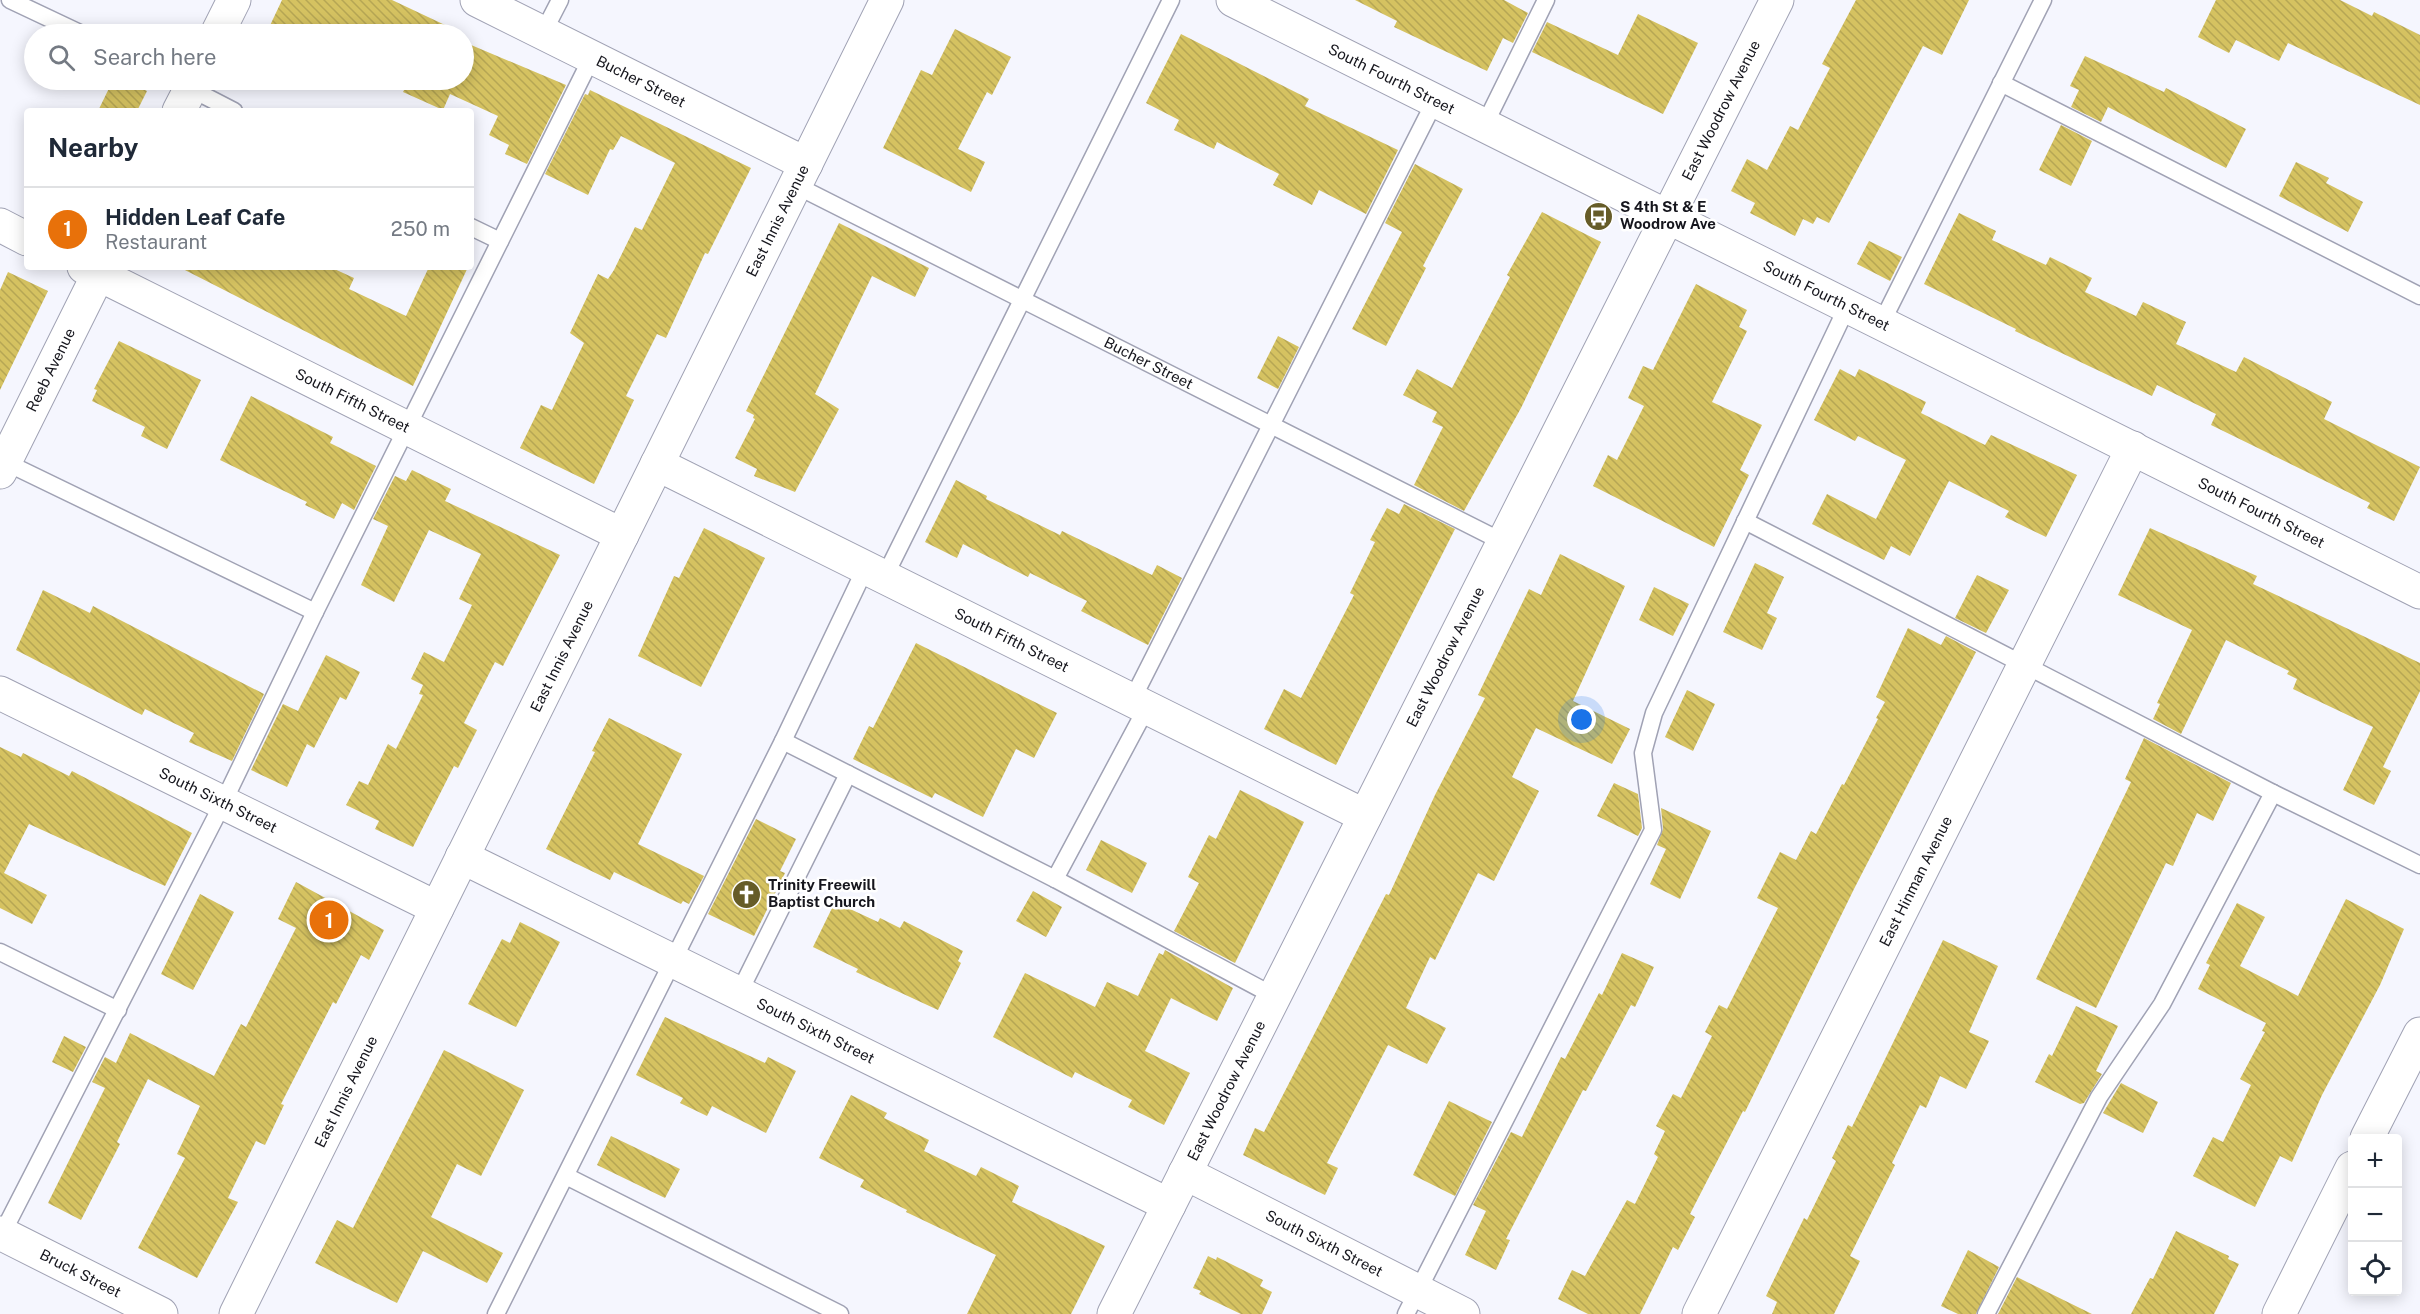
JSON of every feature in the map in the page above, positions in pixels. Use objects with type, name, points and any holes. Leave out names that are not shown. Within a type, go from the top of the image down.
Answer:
[{"type":"street","points":[[222,24],[234,0]]},
{"type":"street","name":"Bucher Street","points":[[477,0],[592,57],[800,174]]},
{"type":"street","name":"East Innis Avenue","points":[[236,1314],[887,0]]},
{"type":"street","name":"South Fourth Street","points":[[1233,0],[2420,592]]},
{"type":"street","name":"East Woodrow Avenue","points":[[1114,1314],[1777,0]]},
{"type":"street","points":[[0,225],[24,237]]},
{"type":"street","name":"Reeb Avenue","points":[[2,465],[95,270]]},
{"type":"street","name":"South Fifth Street","points":[[97,270],[622,535]]},
{"type":"street","name":"East Hinman Avenue","points":[[1699,1314],[2133,448]]},
{"type":"street","name":"South Fifth Street","points":[[657,464],[1365,816]]},
{"type":"street","name":"South Sixth Street","points":[[0,693],[437,908]]},
{"type":"street","name":"South Sixth Street","points":[[462,857],[1169,1205]]},
{"type":"street","points":[[2369,1134],[2420,1034]]},
{"type":"street","name":"South Sixth Street","points":[[1185,1173],[1411,1302],[1463,1314]]},
{"type":"street","points":[[2279,1314],[2348,1176]]},
{"type":"street","name":"Bruck Street","points":[[1,1233],[161,1314]]},
{"type":"lane","points":[[10,0],[61,24]]},
{"type":"lane","points":[[543,33],[560,0]]},
{"type":"lane","points":[[496,1314],[671,960],[783,741],[1022,300],[1171,0]]},
{"type":"lane","points":[[1484,126],[1546,0]]},
{"type":"lane","points":[[1881,324],[2043,0]]},
{"type":"lane","points":[[1,1233],[223,803],[315,612],[592,57]]},
{"type":"lane","points":[[2001,83],[2420,296]]},
{"type":"lane","points":[[185,90],[227,108]]},
{"type":"lane","points":[[1055,879],[1271,427],[1435,101]]},
{"type":"lane","name":"Bucher Street","points":[[800,174],[1022,300],[1503,542]]},
{"type":"lane","points":[[474,228],[500,241]]},
{"type":"lane","points":[[1411,1302],[1653,830],[1643,753],[1654,714],[1847,307]]},
{"type":"lane","points":[[2,465],[315,612]]},
{"type":"lane","points":[[1745,521],[2273,793],[2420,865]]},
{"type":"lane","points":[[783,741],[1055,879],[1275,996]]},
{"type":"lane","points":[[739,993],[848,774]]},
{"type":"lane","points":[[1986,1314],[2099,1097],[2162,1004],[2273,793]]},
{"type":"lane","points":[[0,952],[118,1010]]},
{"type":"lane","points":[[566,1176],[840,1314]]},
{"type":"building","points":[[282,0],[392,0],[443,24],[271,24]]},
{"type":"building","points":[[1355,0],[1504,0],[1528,13],[1513,43],[1503,38],[1487,71],[1394,27],[1397,21]]},
{"type":"building","points":[[1856,0],[1969,0],[1942,55],[1923,46],[1829,223],[1817,217],[1813,224],[1803,219],[1795,236],[1750,213],[1755,203],[1731,191],[1747,159],[1767,170],[1790,126],[1798,130],[1830,68],[1822,64]]},
{"type":"building","points":[[2216,0],[2340,0],[2372,16],[2374,12],[2420,35],[2420,105],[2288,43],[2279,61],[2236,40],[2229,53],[2198,37]]},
{"type":"building","points":[[1638,14],[1698,43],[1663,114],[1532,52],[1547,22],[1618,55]]},
{"type":"building","points":[[955,29],[1011,57],[992,95],[987,92],[958,149],[985,162],[971,192],[883,148],[921,70],[932,75]]},
{"type":"building","points":[[1181,34],[1309,99],[1305,106],[1398,150],[1366,214],[1319,190],[1312,205],[1273,185],[1279,174],[1217,142],[1214,149],[1174,130],[1179,120],[1146,103]]},
{"type":"building","points":[[474,46],[566,85],[527,164],[505,154],[509,145],[489,135],[498,116],[450,94],[444,108],[439,108],[403,92],[404,90],[474,90]]},
{"type":"building","points":[[2085,56],[2164,92],[2166,88],[2246,129],[2226,168],[2108,107],[2101,122],[2071,107],[2079,90],[2070,86]]},
{"type":"building","points":[[108,90],[147,91],[138,108],[99,108]]},
{"type":"building","points":[[590,90],[751,168],[708,254],[705,253],[666,338],[657,334],[626,396],[634,400],[594,484],[520,448],[541,405],[552,410],[584,343],[570,333],[598,274],[608,279],[635,227],[642,230],[675,163],[621,136],[613,150],[610,149],[588,195],[545,174],[585,94],[588,95]]},
{"type":"building","points":[[2061,125],[2092,141],[2071,186],[2039,170]]},
{"type":"building","points":[[2296,162],[2329,178],[2326,183],[2363,202],[2348,232],[2279,196]]},
{"type":"building","points":[[1415,164],[1463,189],[1423,266],[1426,268],[1386,346],[1352,329],[1402,232],[1385,223]]},
{"type":"building","points":[[1542,212],[1601,242],[1521,408],[1464,511],[1414,485],[1443,427],[1432,422],[1437,412],[1403,395],[1417,369],[1452,388],[1510,277],[1507,275]]},
{"type":"building","points":[[1959,213],[1996,231],[1992,240],[2046,265],[2050,257],[2092,278],[2085,292],[2136,316],[2143,302],[2186,322],[2176,344],[2236,372],[2244,357],[2332,402],[2324,419],[2420,467],[2394,521],[2367,508],[2370,503],[2211,425],[2216,414],[2157,385],[2152,396],[2015,331],[2016,329],[1924,284]]},
{"type":"building","points":[[839,223],[929,268],[915,297],[872,276],[815,394],[839,409],[795,492],[754,476],[757,469],[735,458],[755,419],[754,415],[746,411]]},
{"type":"building","points":[[1869,241],[1902,257],[1890,281],[1857,264]]},
{"type":"building","points":[[185,270],[337,270],[354,278],[349,289],[406,316],[428,270],[467,270],[413,386]]},
{"type":"building","points":[[8,272],[48,291],[0,390],[0,290]]},
{"type":"building","points":[[1696,284],[1747,310],[1739,327],[1747,331],[1712,402],[1762,425],[1740,470],[1749,475],[1714,547],[1593,486],[1608,455],[1617,460],[1644,406],[1628,398],[1643,366],[1653,370]]},
{"type":"building","points":[[1278,336],[1299,347],[1278,389],[1257,378]]},
{"type":"building","points":[[119,341],[201,380],[167,449],[141,436],[145,427],[92,401],[97,390],[94,389]]},
{"type":"building","points":[[1840,369],[1855,377],[1859,369],[1926,402],[1921,413],[1985,445],[1991,435],[2077,475],[2046,537],[2005,517],[2009,511],[1949,481],[1910,556],[1891,546],[1884,560],[1812,524],[1827,494],[1876,519],[1906,460],[1858,436],[1855,441],[1814,420]]},
{"type":"building","points":[[251,396],[333,437],[330,443],[376,466],[354,510],[342,503],[334,519],[305,505],[307,502],[220,460]]},
{"type":"building","points":[[412,470],[451,489],[445,501],[560,555],[503,666],[495,662],[464,723],[477,730],[458,768],[454,766],[413,847],[375,829],[379,821],[346,805],[359,781],[368,785],[388,744],[396,749],[423,695],[419,694],[423,685],[411,679],[424,652],[444,662],[472,605],[459,599],[481,554],[429,530],[394,602],[361,585],[388,526],[373,519],[395,476],[406,481]]},
{"type":"building","points":[[956,480],[987,496],[986,499],[1060,535],[1062,531],[1152,575],[1157,565],[1182,578],[1148,645],[1081,611],[1087,601],[1030,573],[1028,577],[963,544],[957,558],[925,542]]},
{"type":"building","points":[[1404,504],[1455,529],[1336,765],[1264,729],[1284,689],[1301,698],[1354,595],[1350,593],[1375,542],[1370,540],[1387,508],[1399,514]]},
{"type":"building","points":[[704,528],[765,558],[701,687],[638,656],[674,576],[679,578]]},
{"type":"building","points":[[2150,528],[2257,576],[2253,584],[2420,663],[2420,691],[2383,767],[2391,771],[2374,805],[2343,790],[2373,727],[2293,689],[2297,679],[2287,674],[2289,671],[2226,640],[2181,734],[2153,719],[2160,704],[2157,703],[2192,630],[2118,595]]},
{"type":"building","points":[[1560,554],[1625,586],[1573,701],[1630,729],[1612,764],[1536,728],[1512,777],[1539,791],[1494,881],[1478,873],[1435,960],[1430,957],[1406,1008],[1446,1028],[1427,1064],[1388,1045],[1327,1163],[1338,1168],[1325,1195],[1243,1155],[1255,1128],[1264,1132],[1386,894],[1389,895],[1435,795],[1485,698],[1478,695],[1529,589],[1541,595]]},
{"type":"building","points":[[1755,563],[1784,577],[1767,613],[1777,618],[1762,650],[1723,632]]},
{"type":"building","points":[[1977,575],[2009,590],[1986,633],[1955,618]]},
{"type":"building","points":[[1654,587],[1689,604],[1673,636],[1639,620]]},
{"type":"building","points":[[43,590],[90,613],[93,606],[264,694],[232,761],[189,742],[194,733],[145,709],[142,715],[16,650]]},
{"type":"building","points":[[1908,628],[1941,645],[1946,636],[1976,652],[1854,889],[1745,1112],[1743,1111],[1690,1214],[1695,1217],[1678,1250],[1673,1247],[1640,1314],[1588,1314],[1558,1299],[1572,1270],[1585,1276],[1627,1200],[1635,1204],[1658,1157],[1654,1154],[1665,1131],[1656,1126],[1673,1094],[1681,1098],[1712,1036],[1705,1032],[1719,1005],[1727,1009],[1778,908],[1757,898],[1780,852],[1796,860],[1811,831],[1816,834],[1842,784],[1844,785],[1885,702],[1876,697]]},
{"type":"building","points":[[916,643],[1057,713],[1034,758],[1016,749],[983,817],[935,793],[932,798],[853,759],[869,726],[873,728]]},
{"type":"building","points":[[326,655],[360,672],[346,700],[340,697],[314,748],[307,744],[287,787],[251,770],[283,704],[298,711]]},
{"type":"building","points":[[1687,690],[1715,704],[1693,751],[1665,737]]},
{"type":"building","points":[[609,718],[682,754],[638,844],[704,876],[689,904],[683,901],[681,904],[614,872],[610,880],[546,849],[595,752],[592,751]]},
{"type":"building","points":[[2144,738],[2231,783],[2213,821],[2197,813],[2173,866],[2166,863],[2096,1008],[2036,979],[2131,782],[2125,779]]},
{"type":"building","points":[[0,747],[21,757],[23,753],[69,776],[72,771],[192,833],[165,886],[29,824],[4,873],[47,895],[32,924],[0,908]]},
{"type":"building","points":[[1614,783],[1638,794],[1642,828],[1638,836],[1597,816]]},
{"type":"building","points":[[1240,790],[1304,822],[1235,963],[1174,931],[1199,883],[1188,877],[1209,835],[1216,839]]},
{"type":"building","points":[[1661,808],[1711,831],[1680,899],[1650,884],[1666,849],[1657,845],[1663,829]]},
{"type":"building","name":"Trinity Freewill Baptist Church","points":[[756,819],[796,839],[780,871],[785,873],[754,936],[708,914]]},
{"type":"building","points":[[1101,840],[1147,863],[1132,893],[1086,870]]},
{"type":"building","points":[[296,882],[384,930],[369,960],[361,955],[336,1004],[333,1002],[281,1104],[284,1105],[265,1145],[256,1141],[228,1198],[238,1202],[197,1278],[138,1248],[185,1158],[177,1154],[200,1106],[148,1079],[117,1142],[120,1144],[81,1220],[48,1203],[105,1088],[92,1082],[105,1057],[116,1063],[130,1033],[214,1076],[241,1024],[246,1027],[296,928],[278,919]]},
{"type":"building","points":[[1033,891],[1062,907],[1046,937],[1016,921]]},
{"type":"building","points":[[200,894],[234,912],[193,990],[161,974]]},
{"type":"building","points":[[2346,899],[2404,929],[2380,985],[2322,1095],[2292,1162],[2280,1156],[2255,1207],[2193,1176],[2213,1137],[2223,1142],[2251,1085],[2240,1079],[2265,1032],[2262,1031],[2266,1023],[2198,989],[2210,965],[2206,963],[2237,903],[2265,917],[2240,966],[2298,996]]},
{"type":"building","points":[[835,902],[878,922],[880,918],[900,928],[904,921],[963,951],[958,961],[961,963],[938,1010],[856,972],[858,969],[813,947]]},
{"type":"building","points":[[520,922],[560,942],[516,1027],[468,1004],[502,939],[510,943]]},
{"type":"building","points":[[1943,940],[1998,966],[1969,1032],[1989,1041],[1966,1089],[1940,1076],[1926,1108],[1920,1105],[1892,1163],[1895,1165],[1850,1256],[1860,1261],[1834,1314],[1772,1314],[1777,1302],[1766,1296],[1804,1218],[1807,1220],[1836,1161],[1832,1158],[1848,1125],[1852,1127]]},
{"type":"building","points":[[1165,950],[1233,988],[1217,1021],[1171,998],[1145,1051],[1190,1073],[1164,1125],[1128,1107],[1132,1100],[1075,1072],[1072,1078],[993,1037],[1025,973],[1095,1007],[1107,982],[1138,996],[1159,953],[1163,955]]},
{"type":"building","points":[[1622,953],[1654,967],[1635,1007],[1631,1005],[1586,1091],[1583,1090],[1506,1239],[1510,1240],[1496,1270],[1465,1255],[1486,1211],[1473,1205],[1511,1132],[1522,1137],[1561,1057],[1565,1059],[1599,993],[1602,995]]},
{"type":"building","points":[[2076,1006],[2118,1026],[2096,1071],[2102,1074],[2084,1103],[2080,1104],[2035,1082],[2049,1054],[2052,1056]]},
{"type":"building","points":[[665,1017],[765,1063],[768,1057],[796,1071],[766,1133],[712,1106],[707,1116],[680,1103],[683,1098],[636,1075]]},
{"type":"building","points":[[64,1036],[86,1047],[73,1072],[52,1062]]},
{"type":"building","points":[[444,1050],[524,1090],[481,1176],[457,1164],[431,1217],[503,1253],[487,1283],[423,1251],[397,1303],[315,1263],[337,1220],[353,1228]]},
{"type":"building","points":[[2121,1083],[2158,1102],[2143,1133],[2103,1113]]},
{"type":"building","points":[[851,1095],[887,1113],[884,1118],[929,1140],[924,1151],[976,1176],[981,1167],[1019,1186],[1012,1202],[1105,1246],[1071,1314],[967,1314],[996,1255],[860,1187],[864,1180],[819,1158]]},
{"type":"building","points":[[1449,1101],[1492,1122],[1455,1196],[1413,1175]]},
{"type":"building","points":[[611,1136],[680,1169],[665,1198],[597,1165]]},
{"type":"building","points":[[2176,1231],[2229,1256],[2228,1259],[2239,1264],[2214,1314],[2131,1314],[2150,1278],[2153,1279]]},
{"type":"building","points":[[1968,1250],[1999,1267],[1976,1314],[1958,1314],[1941,1306]]},
{"type":"building","points":[[1208,1256],[1216,1260],[1217,1257],[1263,1280],[1260,1286],[1272,1292],[1262,1314],[1241,1314],[1199,1294],[1201,1291],[1193,1288]]},
{"type":"building","points":[[2017,1277],[2092,1314],[1998,1314]]},
{"type":"place","name":"S 4th St & E Woodrow Ave","points":[[1599,216]]},
{"type":"place","name":"Trinity Freewill Baptist Church","points":[[747,894]]},
{"type":"place","name":"Hidden Leaf Cafe","points":[[329,920]]}]
